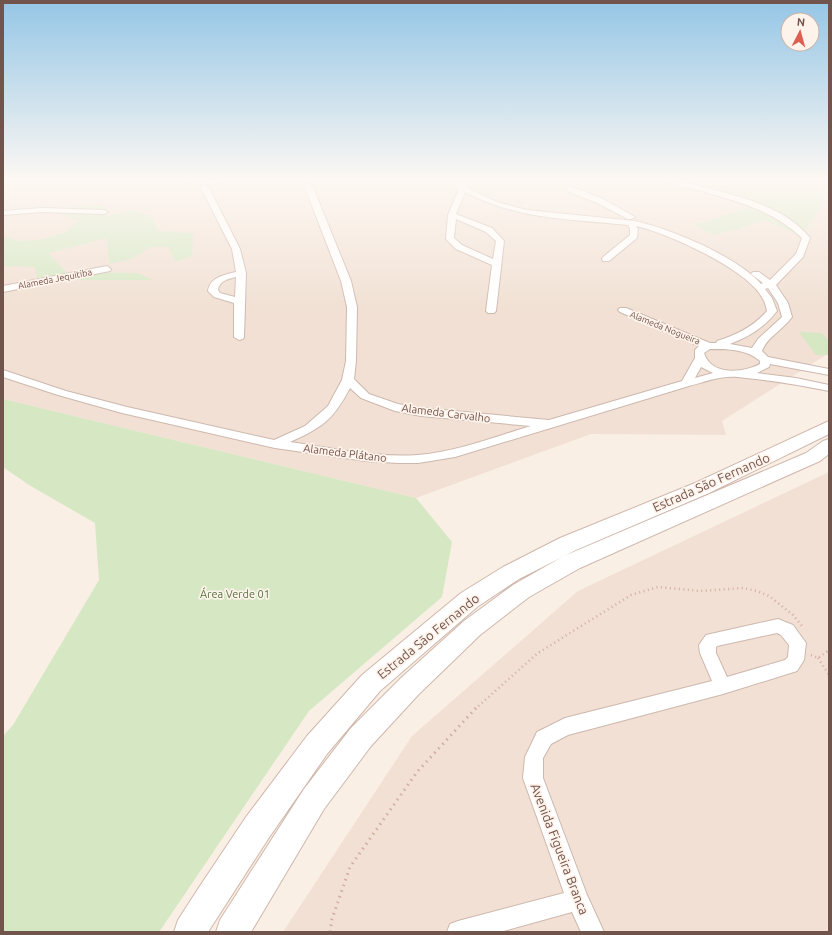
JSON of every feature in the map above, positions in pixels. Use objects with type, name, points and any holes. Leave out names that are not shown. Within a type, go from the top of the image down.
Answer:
[{"type":"main road","name":"Estrada São Fernando","points":[[190,932],[209,900],[257,828],[317,746],[371,683],[463,605],[511,573],[568,544],[709,485],[829,427]]},
{"type":"main road","name":"Estrada São Fernando","points":[[232,932],[314,799],[361,737],[410,686],[472,628],[521,592],[572,562],[813,457],[829,446]]},
{"type":"street","points":[[223,224],[236,250],[241,273],[239,337]]},
{"type":"street","points":[[275,444],[309,429],[328,413],[340,396],[348,380],[352,337],[352,307],[346,281],[323,224]]},
{"type":"street","points":[[451,224],[450,239],[459,247],[497,264]]},
{"type":"street","points":[[473,224],[489,230],[496,235],[500,241],[490,311]]},
{"type":"street","points":[[606,259],[634,236],[634,229],[631,224]]},
{"type":"street","points":[[639,224],[695,245],[731,264],[761,287],[770,300],[772,310],[764,321],[739,338],[712,345],[700,350],[700,359],[705,365],[713,370],[730,374],[796,381],[829,388]]},
{"type":"street","points":[[646,224],[666,228],[713,248],[741,263],[771,285],[783,302],[787,317],[784,322],[760,342],[756,352],[765,362],[796,381]]},
{"type":"street","points":[[761,287],[771,285],[800,255],[806,238],[799,229],[791,224]]},
{"type":"street","name":"Alameda Jequitiba","points":[[3,289],[107,269]]},
{"type":"street","points":[[239,301],[217,295],[212,288],[218,280],[241,273]]},
{"type":"street","name":"Alameda Nogueira","points":[[623,310],[712,345],[756,352]]},
{"type":"street","points":[[686,383],[700,359]]},
{"type":"street","points":[[765,362],[829,372]]},
{"type":"street","name":"Alameda Plátano","points":[[3,373],[62,393],[126,410],[275,444],[366,457],[418,459],[455,453],[686,383],[756,370],[765,362]]},
{"type":"street","name":"Alameda Carvalho","points":[[348,380],[365,396],[395,407],[421,412],[505,421],[553,424]]},
{"type":"street","points":[[340,396],[365,396]]},
{"type":"street","points":[[505,421],[513,436]]},
{"type":"street","points":[[309,429],[318,450]]},
{"type":"street","points":[[723,686],[708,653],[707,645],[712,640],[778,626],[787,630],[798,648]]},
{"type":"street","name":"Avenida Figueira Branca","points":[[592,932],[578,900],[533,778],[534,757],[544,738],[565,727],[723,686],[791,666],[796,660],[798,648]]},
{"type":"street","points":[[458,932],[578,900]]},
{"type":"path","points":[[330,932],[332,919],[350,866],[417,772],[475,709],[538,653],[631,595],[658,587],[700,591],[743,588],[757,591],[769,596],[800,621],[804,628],[798,648],[818,658],[829,675]]},
{"type":"path","points":[[818,658],[829,650]]},
{"type":"shaded area","points":[[3,224],[829,224],[829,353],[722,421],[726,435],[591,434],[416,498],[3,399]]},
{"type":"shaded area","points":[[829,472],[829,932],[283,932],[412,736],[578,591]]},
{"type":"green space","points":[[76,224],[155,224],[158,231],[193,233],[192,256],[175,262],[169,247],[151,247],[131,259],[109,264],[107,238],[48,253],[66,272],[138,273],[153,280],[49,280],[37,278],[35,267],[3,266],[3,235],[16,241],[40,240],[66,232]]},
{"type":"green space","points":[[699,224],[754,224],[713,235],[695,225]]},
{"type":"green space","points":[[773,224],[810,224],[802,237]]},
{"type":"green space","points":[[799,332],[822,333],[829,341],[829,355],[816,355]]},
{"type":"green space","name":"Área Verde 01","points":[[3,399],[416,498],[452,542],[442,597],[309,711],[159,932],[3,932],[3,736],[13,725],[99,580],[95,523],[29,485],[3,467]]}]
